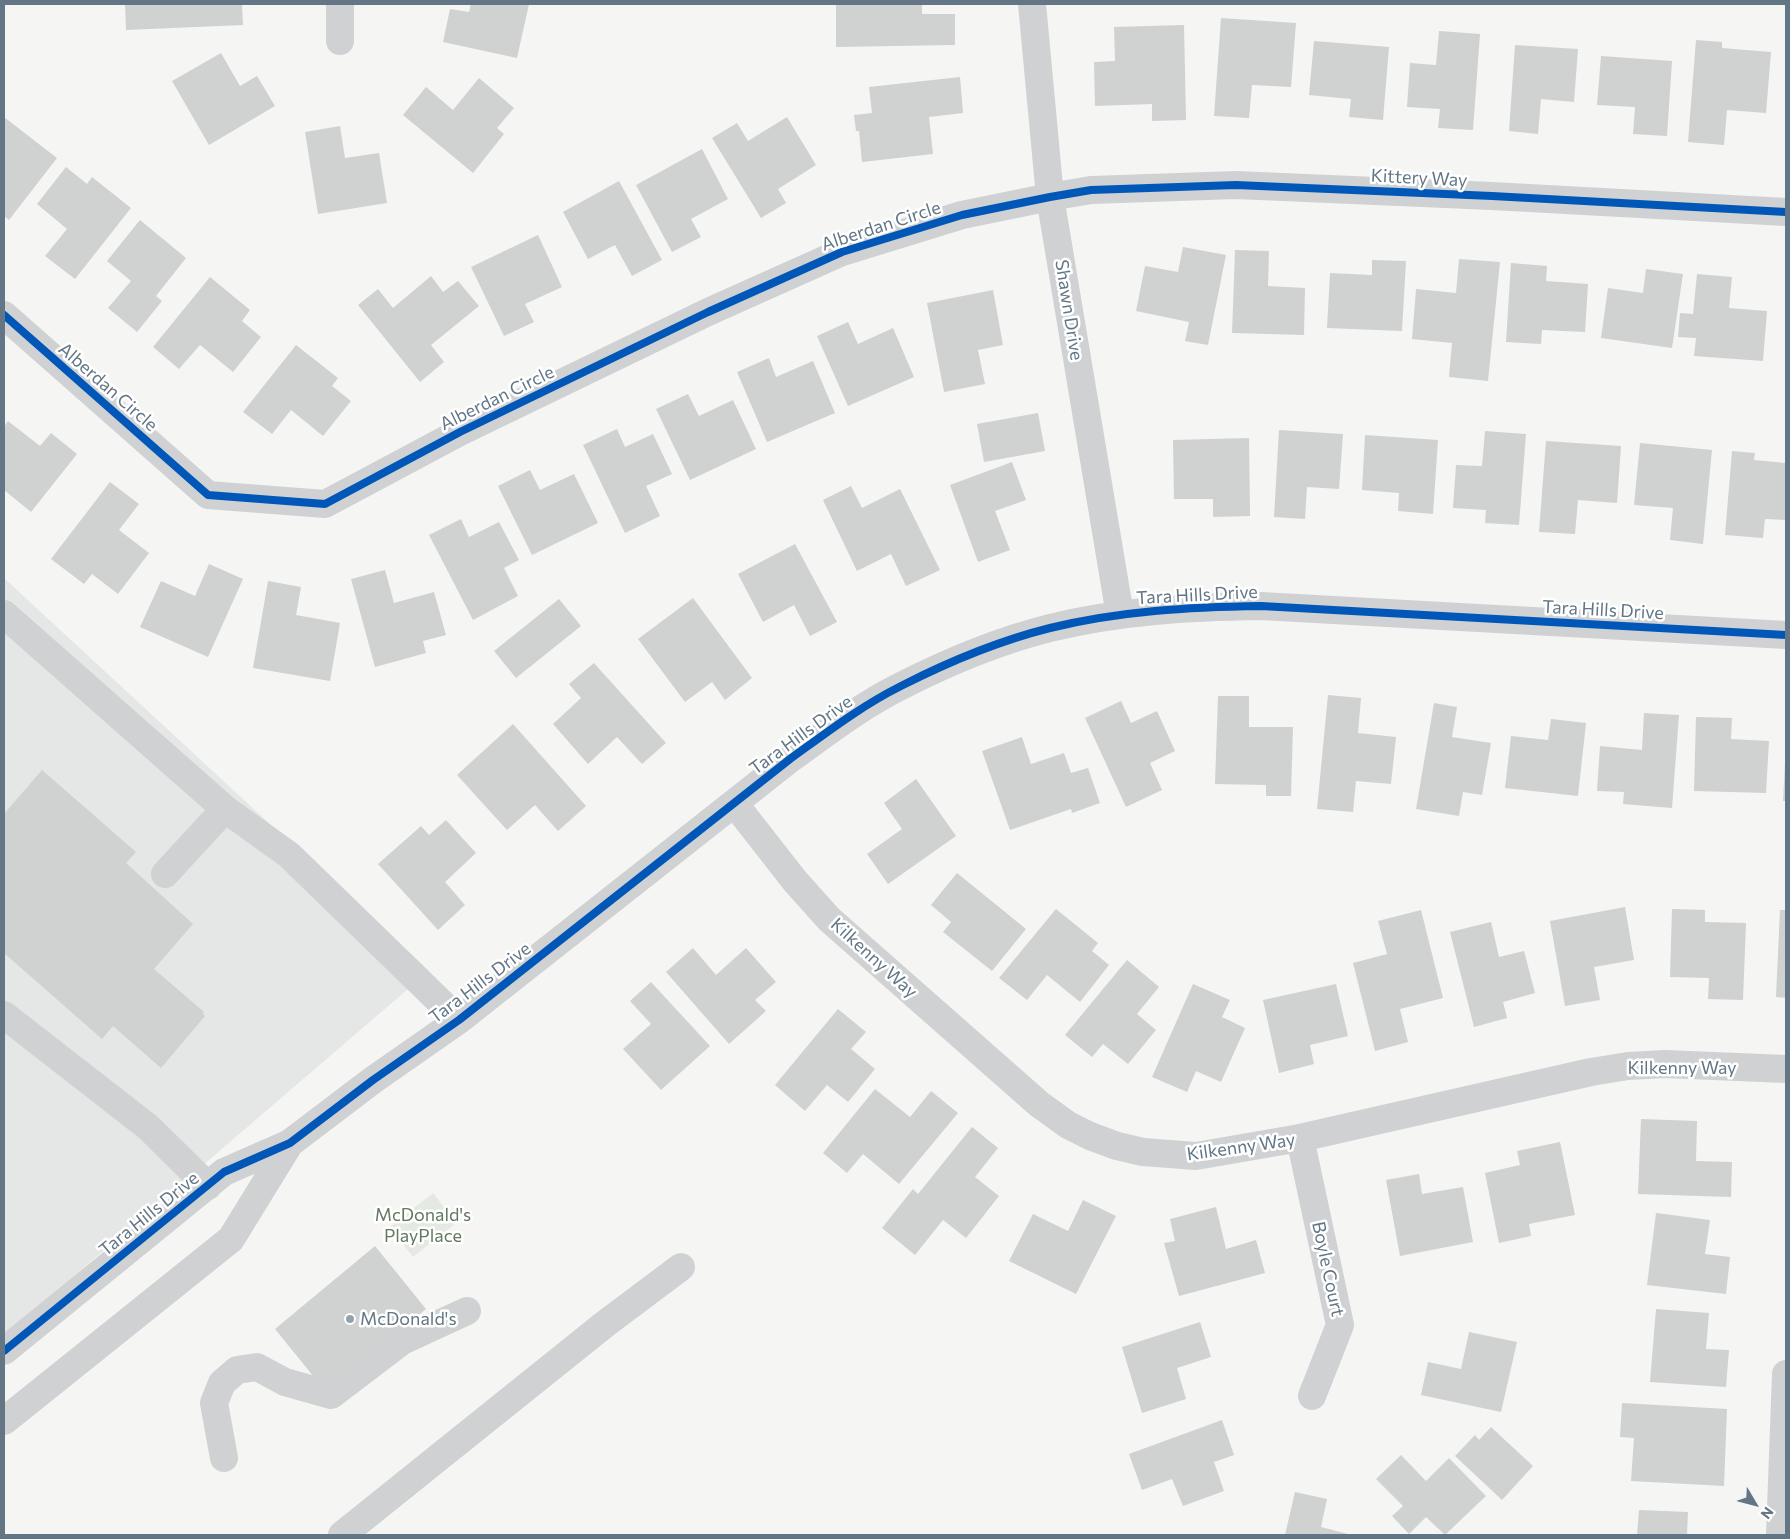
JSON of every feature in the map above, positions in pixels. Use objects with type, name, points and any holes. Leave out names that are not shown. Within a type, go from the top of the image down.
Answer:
[{"type":"street","points":[[340,4],[340,41]]},
{"type":"street","name":"Shawn Drive","points":[[1032,4],[1050,197],[1120,615]]},
{"type":"street","name":"Kittery Way","points":[[1050,197],[1091,190],[1236,185],[1492,196],[1786,212]]},
{"type":"street","name":"Alberdan Circle","points":[[4,315],[208,495],[325,504],[469,428],[708,312],[842,252],[962,215],[1050,197]]},
{"type":"street","name":"Tara Hills Drive","points":[[4,1351],[224,1172],[290,1143],[373,1080],[459,1020],[790,759],[846,718],[929,672],[1002,643],[1047,629],[1120,615],[1208,607],[1261,606],[1786,635]]},
{"type":"street","points":[[4,614],[225,809],[288,855],[459,1020]]},
{"type":"street","name":"Kilkenny Way","points":[[734,803],[795,882],[829,919],[1039,1104],[1068,1126],[1117,1146],[1143,1152],[1196,1156],[1300,1138],[1591,1072],[1628,1066],[1665,1064],[1786,1069]]},
{"type":"street","points":[[165,874],[225,809]]},
{"type":"street","points":[[4,1015],[148,1127],[208,1186]]},
{"type":"street","name":"Boyle Court","points":[[1300,1138],[1340,1325],[1312,1396]]},
{"type":"street","name":"Tara Hills Drive","points":[[4,1421],[231,1239],[290,1143]]},
{"type":"street","points":[[342,1535],[605,1324],[681,1267]]},
{"type":"street","points":[[224,1458],[214,1403],[222,1383],[237,1370],[256,1367],[285,1382],[330,1395],[402,1342],[467,1311]]},
{"type":"street","points":[[1780,1535],[1786,1374]]},
{"type":"shaded area","points":[[4,578],[429,971],[4,1336]]},
{"type":"green space","name":"McDonald's PlayPlace","points":[[433,1193],[456,1223],[413,1257],[390,1227]]},
{"type":"building","points":[[125,4],[242,4],[243,25],[126,30]]},
{"type":"building","points":[[471,4],[529,4],[517,58],[443,42],[450,9],[469,12]]},
{"type":"building","points":[[836,4],[922,4],[922,14],[955,14],[955,45],[836,47]]},
{"type":"building","points":[[1221,18],[1296,23],[1291,87],[1252,85],[1249,118],[1214,116]]},
{"type":"building","points":[[1184,25],[1186,120],[1152,121],[1152,104],[1095,106],[1094,62],[1115,61],[1114,27]]},
{"type":"building","points":[[1439,31],[1480,34],[1473,130],[1438,128],[1440,109],[1407,107],[1410,63],[1436,65]]},
{"type":"building","points":[[1696,40],[1722,42],[1722,48],[1771,52],[1766,113],[1727,110],[1724,145],[1688,142]]},
{"type":"building","points":[[1314,41],[1389,47],[1383,120],[1349,117],[1351,99],[1309,95]]},
{"type":"building","points":[[1515,45],[1578,49],[1574,102],[1541,99],[1538,134],[1509,131]]},
{"type":"building","points":[[221,53],[240,86],[257,76],[275,106],[209,145],[172,81]]},
{"type":"building","points":[[1601,56],[1672,61],[1667,136],[1633,134],[1635,107],[1597,105]]},
{"type":"building","points":[[960,77],[963,113],[929,117],[933,154],[862,162],[859,131],[856,131],[854,115],[872,113],[869,87]]},
{"type":"building","points":[[479,78],[514,108],[497,128],[504,134],[473,173],[403,115],[426,87],[453,110]]},
{"type":"building","points":[[4,117],[57,158],[9,220],[4,216]]},
{"type":"building","points":[[787,117],[816,165],[778,189],[786,203],[761,218],[712,138],[737,123],[748,141]]},
{"type":"building","points":[[340,126],[345,158],[379,153],[387,203],[318,214],[305,132]]},
{"type":"building","points":[[702,149],[728,199],[691,219],[701,237],[672,252],[636,185]]},
{"type":"building","points":[[66,167],[87,184],[92,177],[131,208],[75,279],[45,256],[67,229],[37,204]]},
{"type":"building","points":[[619,181],[662,260],[632,276],[615,245],[588,259],[563,212]]},
{"type":"building","points":[[140,220],[186,258],[156,296],[162,301],[137,332],[108,308],[131,281],[107,261]]},
{"type":"building","points":[[538,235],[562,287],[525,304],[534,322],[504,336],[471,267]]},
{"type":"building","points":[[1183,247],[1226,255],[1208,345],[1185,341],[1189,322],[1136,311],[1145,266],[1178,272]]},
{"type":"building","points":[[1235,250],[1269,251],[1268,286],[1305,288],[1304,335],[1232,333]]},
{"type":"building","points":[[1459,259],[1500,262],[1488,381],[1449,377],[1452,343],[1412,339],[1416,289],[1456,293]]},
{"type":"building","points":[[1372,260],[1406,261],[1402,331],[1327,328],[1330,273],[1372,275]]},
{"type":"building","points":[[1511,263],[1547,266],[1546,281],[1588,284],[1585,332],[1542,330],[1541,344],[1506,342]]},
{"type":"building","points":[[1646,269],[1683,274],[1672,348],[1601,338],[1608,288],[1643,293]]},
{"type":"building","points":[[1697,274],[1732,277],[1729,308],[1767,311],[1763,361],[1694,356],[1696,338],[1678,337],[1680,313],[1693,314]]},
{"type":"building","points":[[431,276],[443,292],[458,281],[479,306],[431,345],[444,362],[420,382],[358,305],[378,289],[393,308]]},
{"type":"building","points":[[210,277],[250,310],[242,321],[261,337],[233,372],[200,345],[179,369],[153,347]]},
{"type":"building","points":[[993,290],[1003,345],[978,350],[985,384],[944,392],[927,303]]},
{"type":"building","points":[[848,322],[858,344],[893,328],[914,377],[848,406],[817,336]]},
{"type":"building","points":[[296,345],[338,378],[332,386],[351,401],[323,436],[291,410],[272,434],[243,412]]},
{"type":"building","points":[[769,358],[776,377],[813,361],[835,413],[767,442],[737,372]]},
{"type":"building","points":[[688,394],[699,416],[733,400],[756,449],[690,480],[656,409]]},
{"type":"building","points":[[1038,413],[1045,451],[984,462],[977,424]]},
{"type":"building","points":[[8,421],[40,446],[51,433],[77,454],[31,512],[4,490],[4,427]]},
{"type":"building","points":[[617,429],[625,447],[653,434],[672,474],[646,486],[660,516],[625,533],[583,445]]},
{"type":"building","points":[[1279,430],[1343,434],[1339,489],[1307,487],[1305,519],[1274,517]]},
{"type":"building","points":[[1485,431],[1526,434],[1519,525],[1485,523],[1486,510],[1453,508],[1456,465],[1482,466]]},
{"type":"building","points":[[1365,435],[1438,440],[1433,514],[1398,511],[1399,493],[1362,490]]},
{"type":"building","points":[[1249,438],[1250,516],[1213,517],[1213,499],[1174,499],[1173,440]]},
{"type":"building","points":[[1546,441],[1621,446],[1617,503],[1578,500],[1575,534],[1539,532]]},
{"type":"building","points":[[1640,443],[1712,450],[1703,544],[1670,540],[1673,508],[1634,505]]},
{"type":"building","points":[[1732,451],[1755,453],[1754,460],[1786,463],[1786,520],[1765,519],[1763,538],[1725,535]]},
{"type":"building","points":[[1012,462],[1026,500],[995,511],[1010,550],[978,562],[950,485]]},
{"type":"building","points":[[530,470],[540,490],[574,474],[598,523],[532,555],[498,486]]},
{"type":"building","points":[[110,482],[139,504],[119,530],[149,553],[118,594],[92,574],[84,584],[51,559]]},
{"type":"building","points":[[851,486],[862,508],[900,489],[940,570],[906,586],[891,554],[857,571],[823,500]]},
{"type":"building","points":[[461,519],[469,537],[499,522],[519,560],[504,568],[518,596],[473,620],[429,535]]},
{"type":"building","points":[[795,544],[837,622],[810,636],[794,605],[763,622],[738,574]]},
{"type":"building","points":[[209,564],[243,579],[208,657],[140,627],[161,581],[195,596]]},
{"type":"building","points":[[385,570],[394,603],[434,592],[446,635],[423,641],[426,653],[375,667],[351,579]]},
{"type":"building","points":[[268,581],[301,587],[296,615],[340,623],[330,681],[253,668]]},
{"type":"building","points":[[693,598],[752,678],[725,700],[712,682],[685,702],[638,639]]},
{"type":"building","points":[[559,599],[581,626],[516,678],[494,651]]},
{"type":"building","points":[[594,663],[666,743],[642,764],[617,737],[588,764],[553,724],[581,698],[569,684]]},
{"type":"building","points":[[1328,695],[1361,698],[1358,733],[1396,737],[1391,784],[1356,781],[1353,812],[1317,809]]},
{"type":"building","points":[[1218,696],[1249,696],[1249,727],[1293,727],[1291,796],[1266,796],[1266,785],[1215,784]]},
{"type":"building","points":[[1121,701],[1131,723],[1157,711],[1175,751],[1150,763],[1162,790],[1126,807],[1085,718]]},
{"type":"building","points":[[1434,703],[1457,707],[1452,737],[1491,743],[1482,795],[1463,792],[1459,816],[1416,809]]},
{"type":"building","points":[[1644,713],[1679,715],[1672,808],[1623,804],[1624,792],[1597,791],[1600,746],[1642,750]]},
{"type":"building","points":[[1696,717],[1732,718],[1731,739],[1769,741],[1766,793],[1694,791]]},
{"type":"building","points":[[1551,719],[1586,723],[1578,796],[1505,788],[1511,736],[1548,740]]},
{"type":"building","points":[[513,724],[586,806],[558,831],[535,805],[507,830],[457,775]]},
{"type":"building","points":[[1022,737],[1031,764],[1064,753],[1071,773],[1088,768],[1100,803],[1072,813],[1071,809],[1010,830],[982,751]]},
{"type":"building","points":[[1785,762],[1786,801],[1783,801]]},
{"type":"building","points":[[42,770],[136,852],[126,863],[193,924],[154,969],[204,1012],[205,1016],[161,1068],[113,1026],[102,1039],[4,953],[4,814]]},
{"type":"building","points":[[916,779],[956,836],[888,884],[867,854],[902,829],[884,803]]},
{"type":"building","points":[[446,820],[476,853],[445,882],[465,905],[438,930],[378,864],[421,826],[429,835]]},
{"type":"building","points":[[957,873],[1026,929],[992,971],[943,932],[951,922],[931,905]]},
{"type":"building","points":[[1625,907],[1634,960],[1594,967],[1600,1000],[1565,1006],[1550,921]]},
{"type":"building","points":[[1056,909],[1098,943],[1092,951],[1109,965],[1080,1002],[1047,975],[1027,1000],[999,978]]},
{"type":"building","points":[[1672,909],[1705,910],[1705,922],[1746,923],[1743,1000],[1708,999],[1709,978],[1670,977]]},
{"type":"building","points":[[1421,910],[1443,998],[1400,1009],[1408,1042],[1375,1051],[1353,963],[1387,954],[1378,921]]},
{"type":"building","points":[[1780,910],[1786,910],[1786,998],[1776,997]]},
{"type":"building","points":[[1491,922],[1499,957],[1524,951],[1535,993],[1503,1002],[1507,1018],[1474,1027],[1450,932]]},
{"type":"building","points":[[693,948],[716,975],[746,948],[776,982],[755,1000],[766,1011],[729,1044],[666,972]]},
{"type":"building","points":[[1127,960],[1159,987],[1137,1014],[1156,1030],[1128,1064],[1103,1044],[1092,1057],[1065,1035]]},
{"type":"building","points":[[651,982],[710,1046],[661,1090],[623,1049],[651,1024],[630,1001]]},
{"type":"building","points":[[1193,984],[1230,1000],[1222,1017],[1245,1028],[1221,1082],[1196,1071],[1187,1092],[1152,1077]]},
{"type":"building","points":[[1336,984],[1348,1036],[1310,1045],[1314,1064],[1279,1073],[1263,1000]]},
{"type":"building","points":[[838,1009],[866,1032],[851,1049],[875,1069],[848,1102],[827,1085],[805,1111],[775,1085]]},
{"type":"building","points":[[875,1089],[910,1117],[931,1091],[958,1113],[899,1184],[863,1154],[847,1173],[823,1153]]},
{"type":"building","points":[[1641,1119],[1697,1121],[1696,1161],[1732,1162],[1731,1197],[1638,1194]]},
{"type":"building","points":[[972,1127],[998,1148],[975,1177],[999,1196],[966,1238],[943,1220],[915,1255],[882,1228],[913,1189],[918,1194]]},
{"type":"building","points":[[1560,1142],[1575,1215],[1529,1224],[1531,1236],[1499,1243],[1485,1173],[1520,1165],[1517,1151]]},
{"type":"building","points":[[1419,1174],[1422,1194],[1463,1187],[1473,1242],[1400,1256],[1386,1180]]},
{"type":"building","points":[[1083,1200],[1116,1216],[1076,1294],[1009,1261],[1033,1214],[1068,1231]]},
{"type":"building","points":[[1216,1207],[1226,1249],[1256,1240],[1265,1273],[1179,1296],[1164,1243],[1175,1241],[1170,1219]]},
{"type":"building","points":[[1656,1213],[1710,1220],[1705,1254],[1730,1257],[1726,1294],[1647,1285]]},
{"type":"building","name":"McDonald's","points":[[375,1246],[426,1309],[326,1392],[275,1329]]},
{"type":"building","points":[[1656,1309],[1709,1313],[1706,1349],[1729,1350],[1726,1387],[1650,1382]]},
{"type":"building","points":[[1200,1322],[1211,1357],[1177,1368],[1186,1399],[1142,1413],[1122,1347]]},
{"type":"building","points":[[1469,1332],[1517,1342],[1501,1412],[1421,1395],[1428,1362],[1461,1369]]},
{"type":"building","points":[[1622,1403],[1727,1409],[1724,1486],[1631,1481],[1634,1438],[1620,1437]]},
{"type":"building","points":[[1222,1420],[1234,1455],[1214,1462],[1224,1491],[1183,1506],[1172,1479],[1142,1490],[1129,1454]]},
{"type":"building","points":[[1491,1427],[1533,1466],[1502,1500],[1455,1456],[1475,1435],[1479,1440]]},
{"type":"building","points":[[1401,1455],[1426,1481],[1449,1458],[1486,1496],[1445,1535],[1426,1517],[1409,1534],[1392,1516],[1403,1506],[1376,1479]]},
{"type":"building","points":[[1295,1492],[1327,1499],[1321,1527],[1352,1535],[1285,1535]]},
{"type":"building","points":[[1639,1510],[1688,1512],[1687,1535],[1637,1535]]},
{"type":"cycle path","points":[[4,315],[208,495],[325,504],[460,432],[708,312],[842,252],[962,215],[1050,197],[1091,190],[1236,185],[1492,196],[1786,212]]},
{"type":"cycle path","points":[[4,1351],[224,1172],[290,1143],[373,1080],[459,1020],[817,739],[886,694],[974,653],[1011,639],[1076,622],[1155,611],[1261,606],[1786,635]]},
{"type":"place","name":"McDonald's","points":[[350,1319]]}]
